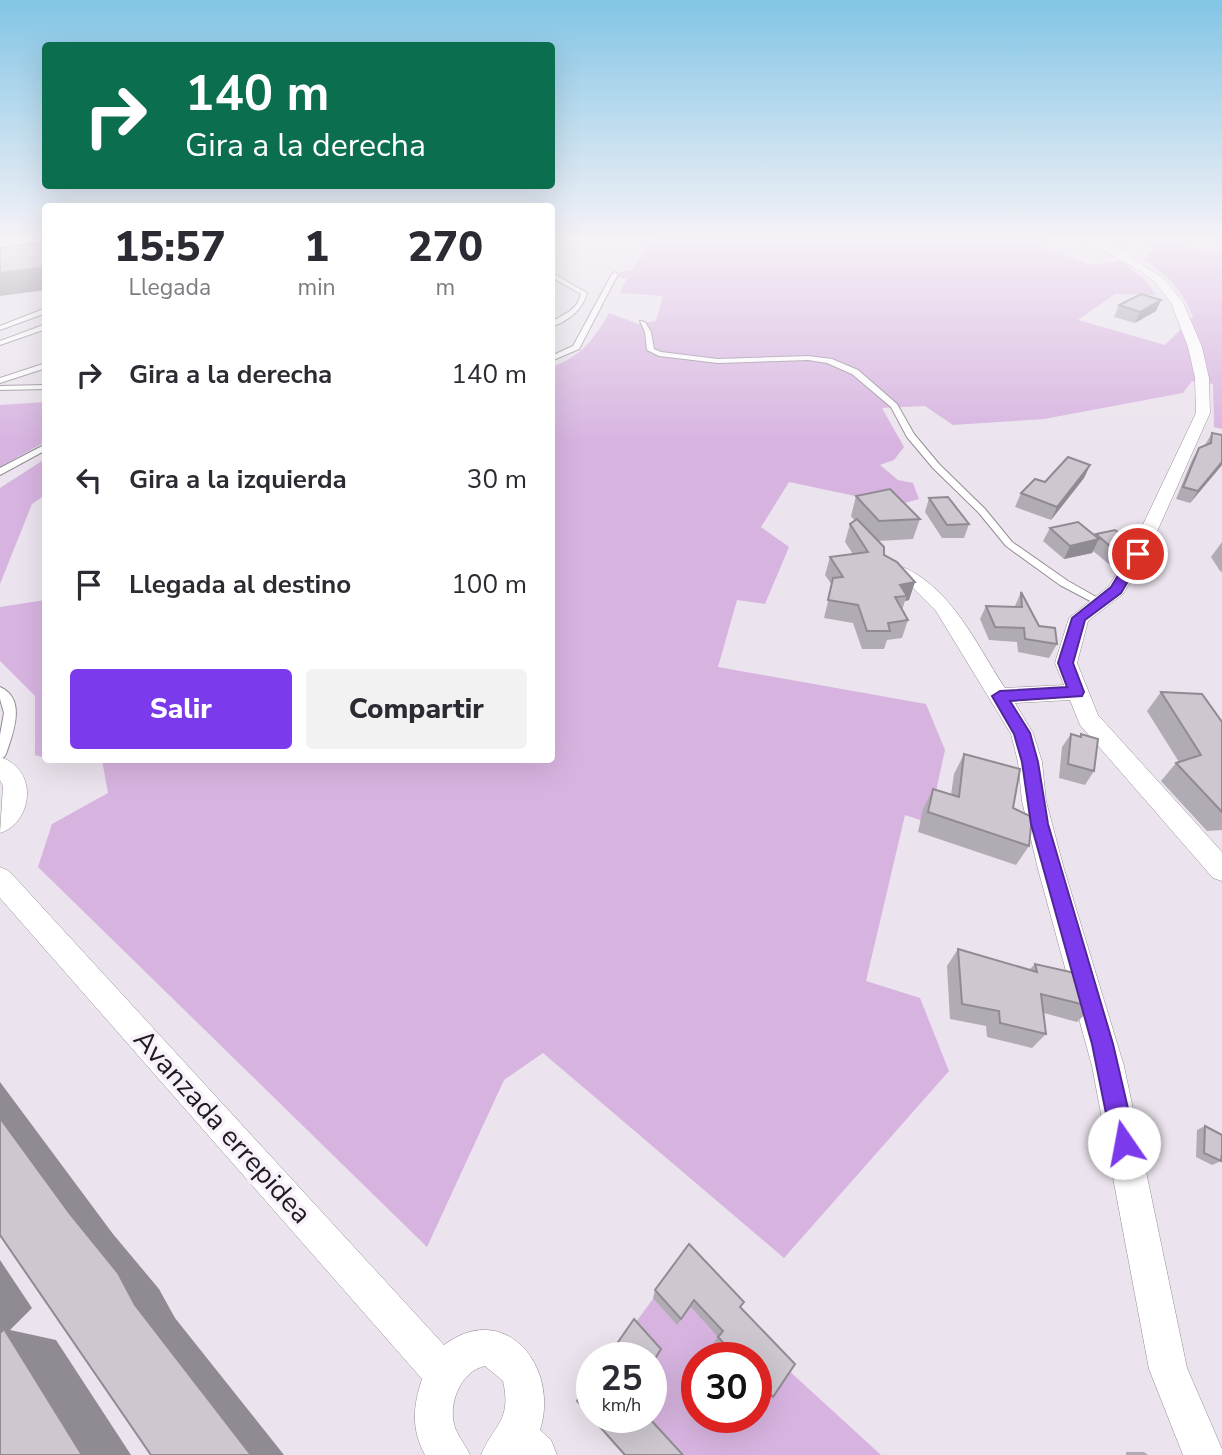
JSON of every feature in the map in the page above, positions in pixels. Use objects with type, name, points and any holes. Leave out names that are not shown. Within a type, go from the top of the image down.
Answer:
[{"type":"street","points":[[1178,305],[1195,347],[1202,378],[1203,413],[1138,554],[1116,590],[1079,618],[1066,663],[1088,719],[1222,870]]},
{"type":"street","points":[[887,568],[919,583],[943,607],[1000,696],[1025,743],[1034,801],[1051,869],[1108,1066],[1168,1369],[1204,1455]]},
{"type":"street","points":[[1000,696],[1077,692]]},
{"type":"street","points":[[0,766],[8,770],[15,779],[16,791],[12,806],[0,823]]},
{"type":"street","name":"Avanzada errepidea","points":[[0,879],[444,1374]]},
{"type":"street","points":[[445,1454],[433,1422],[437,1388],[455,1359],[469,1350],[483,1348],[498,1350],[519,1370],[524,1385],[519,1449]]},
{"type":"lane","points":[[555,323],[570,316],[578,305]]},
{"type":"lane","points":[[555,357],[576,348],[599,305]]},
{"type":"lane","points":[[0,328],[42,312]]},
{"type":"lane","points":[[642,322],[648,332],[651,350],[659,354],[718,361],[808,358],[830,361],[855,372],[894,406],[910,435],[936,466],[982,511],[1009,544],[1064,583],[1100,602]]},
{"type":"lane","points":[[0,344],[42,328]]},
{"type":"lane","points":[[0,381],[42,366]]},
{"type":"lane","points":[[0,388],[42,387]]},
{"type":"lane","points":[[0,472],[42,448]]},
{"type":"lane","points":[[0,691],[6,696],[12,713],[0,754]]},
{"type":"shaded area","points":[[661,305],[1099,305],[1078,320],[1165,345],[1193,317],[1188,305],[1222,305],[1222,429],[1214,427],[1213,384],[1192,381],[1183,393],[1044,419],[953,425],[925,406],[882,408],[904,447],[894,460],[880,465],[898,480],[913,483],[919,499],[898,505],[789,482],[761,527],[789,547],[765,604],[737,600],[718,667],[926,704],[945,750],[929,823],[905,815],[866,981],[920,998],[949,1071],[784,1258],[543,1053],[504,1080],[427,1247],[38,867],[52,824],[108,793],[103,763],[555,763],[555,365],[586,346],[609,313],[638,324],[656,321]]},
{"type":"shaded area","points":[[42,402],[42,444],[0,467],[0,405]]},
{"type":"shaded area","points":[[42,461],[42,497],[32,504],[0,584],[0,488]]},
{"type":"shaded area","points":[[42,601],[42,757],[35,755],[35,696],[0,661],[0,607]]},
{"type":"shaded area","points":[[686,1254],[763,1342],[681,1342],[681,1433],[772,1433],[772,1352],[881,1455],[624,1455],[605,1433],[667,1433],[667,1342],[642,1342],[633,1326]]},
{"type":"building","points":[[1119,305],[1152,305],[1140,312]]},
{"type":"building","points":[[1212,433],[1222,435],[1222,462],[1198,491],[1183,487],[1199,448],[1211,443]]},
{"type":"building","points":[[1068,457],[1090,465],[1057,507],[1021,493],[1035,479],[1045,482]]},
{"type":"building","points":[[890,489],[920,519],[879,521],[856,496]]},
{"type":"building","points":[[948,497],[969,524],[947,525],[929,498]]},
{"type":"building","points":[[857,519],[884,547],[884,555],[897,562],[915,582],[900,585],[907,596],[895,597],[908,620],[888,623],[890,631],[867,631],[858,605],[828,600],[833,578],[843,577],[830,557],[868,552],[850,524]]},
{"type":"building","points":[[1078,522],[1099,539],[1070,546],[1050,528]]},
{"type":"building","points":[[1115,530],[1132,542],[1130,547],[1117,552],[1096,534]]},
{"type":"building","points":[[1021,592],[1039,626],[1055,628],[1057,644],[1025,639],[1024,628],[995,627],[986,606],[1022,607]]},
{"type":"building","points":[[1161,692],[1202,694],[1222,722],[1222,812],[1176,763],[1201,755]]},
{"type":"building","points":[[1071,734],[1098,739],[1094,771],[1068,764]]},
{"type":"building","points":[[964,754],[1020,769],[1013,808],[1032,817],[1029,846],[928,812],[933,789],[959,797]]},
{"type":"building","points":[[958,949],[1037,972],[1035,964],[1084,975],[1093,1007],[1041,994],[1046,1034],[1000,1023],[999,1011],[962,1004]]},
{"type":"building","points":[[0,1118],[70,1214],[118,1273],[135,1305],[251,1455],[151,1455],[0,1235]]},
{"type":"building","points":[[1205,1126],[1222,1135],[1221,1161],[1204,1153]]},
{"type":"building","points":[[689,1244],[744,1302],[740,1307],[795,1364],[773,1397],[772,1342],[723,1342],[718,1337],[723,1331],[694,1300],[681,1319],[655,1290]]},
{"type":"building","points":[[634,1319],[655,1342],[618,1342]]},
{"type":"building","points":[[4,1329],[82,1455],[0,1455],[0,1333]]},
{"type":"building","points":[[605,1433],[663,1433],[683,1455],[625,1455]]},
{"type":"route","points":[[1124,1143],[1108,1066],[1034,801],[1030,762],[1022,733],[1000,696],[1077,692],[1066,663],[1079,618],[1116,590],[1138,554]]}]
